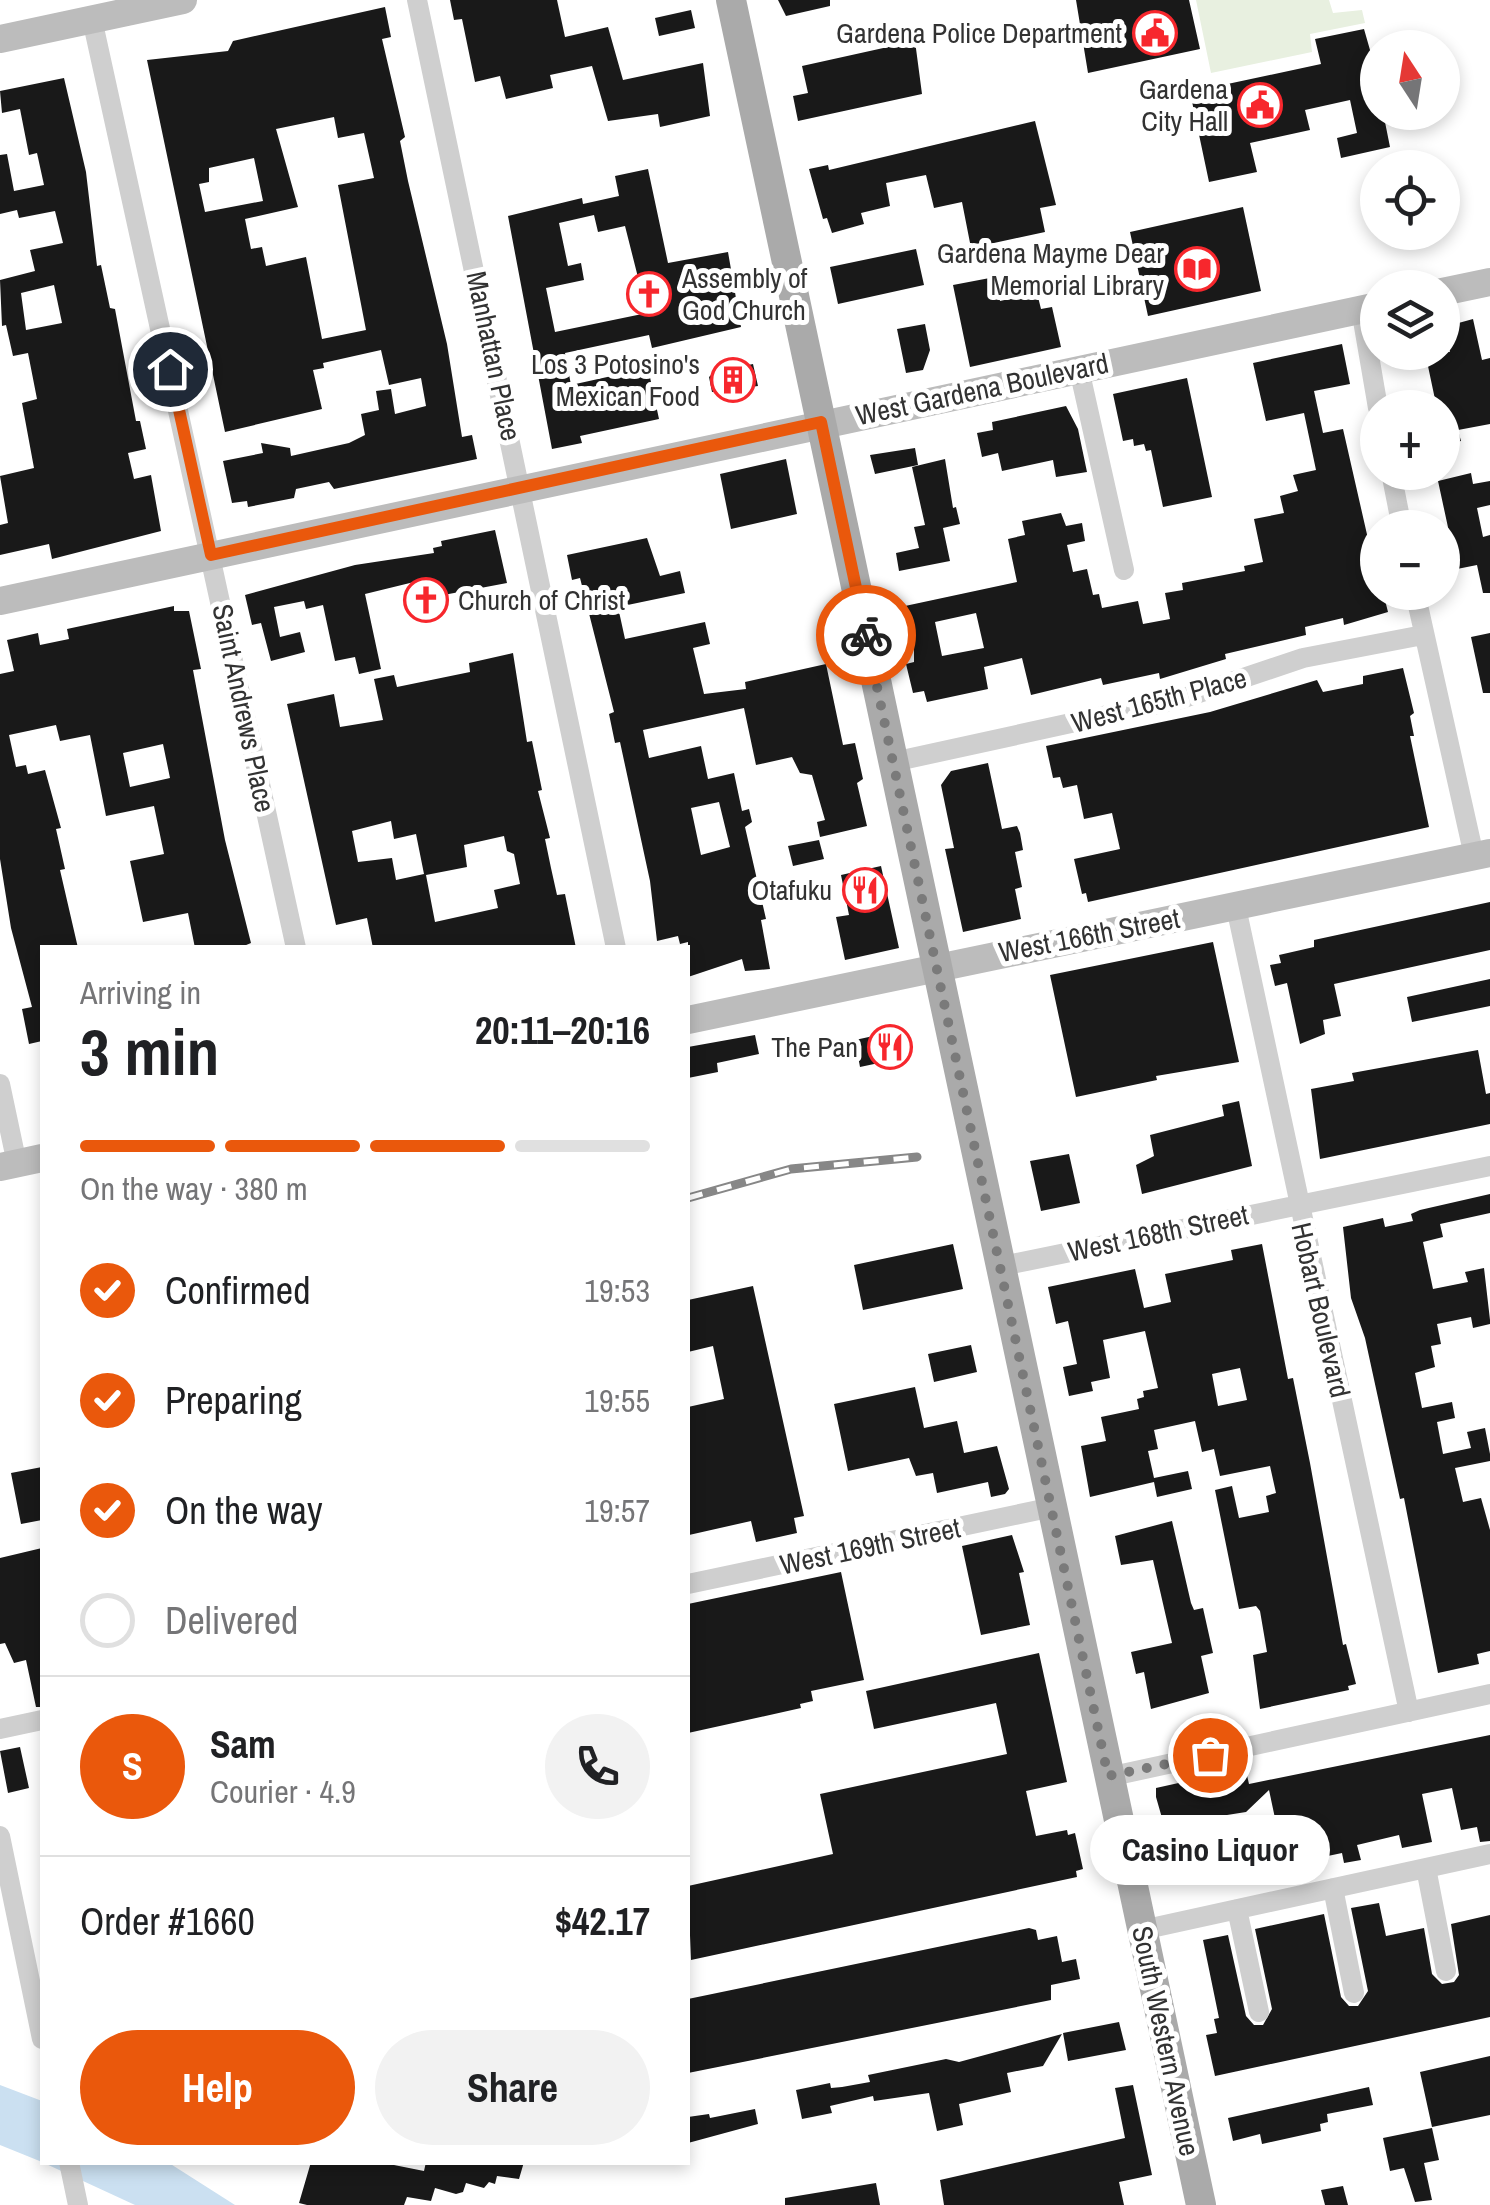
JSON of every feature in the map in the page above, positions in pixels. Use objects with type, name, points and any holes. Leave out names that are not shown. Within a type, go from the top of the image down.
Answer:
[{"type":"main road","points":[[0,39],[90,10],[183,0]]},
{"type":"main road","name":"South Western Avenue","points":[[731,0],[1201,2205]]},
{"type":"main road","points":[[1460,288],[1490,282]]},
{"type":"main road","name":"West Gardena Boulevard","points":[[0,601],[821,422],[1360,310]]},
{"type":"main road","name":"West 166th Street","points":[[690,1020],[1482,855]]},
{"type":"street","name":"Manhattan Place","points":[[417,0],[615,945]]},
{"type":"street","name":"Saint Andrews Place","points":[[90,10],[295,945]]},
{"type":"street","points":[[1080,369],[1124,570]]},
{"type":"street","points":[[1418,610],[1482,855]]},
{"type":"street","name":"West 165th Place","points":[[894,762],[1181,699],[1303,658],[1423,635]]},
{"type":"street","name":"Hobart Boulevard","points":[[1236,907],[1409,1712]]},
{"type":"street","points":[[0,1084],[20,1163]]},
{"type":"street","name":"West 168th Street","points":[[1002,1266],[1490,1166]]},
{"type":"street","name":"West 169th Street","points":[[690,1584],[1053,1507]]},
{"type":"street","points":[[1108,1776],[1490,1694]]},
{"type":"street","points":[[0,1729],[40,1720]]},
{"type":"street","points":[[0,1836],[40,2029]]},
{"type":"street","points":[[1142,1930],[1490,1854]]},
{"type":"street","points":[[1426,1868],[1446,1971]]},
{"type":"street","points":[[1333,1888],[1354,1993]]},
{"type":"street","points":[[1237,1909],[1259,2012]]},
{"type":"street","points":[[70,2170],[78,2205]]},
{"type":"green space","points":[[1196,0],[1329,0],[1333,13],[1362,10],[1365,23],[1310,34],[1312,52],[1211,73]]},
{"type":"water","points":[[0,2085],[40,2100],[40,2161],[0,2145]]},
{"type":"water","points":[[48,2165],[172,2165],[235,2205],[135,2205]]},
{"type":"building","points":[[450,0],[557,0],[565,37],[608,27],[623,80],[703,63],[710,116],[660,127],[658,114],[608,121],[592,66],[550,75],[553,88],[506,99],[500,76],[475,82],[462,19],[454,20]]},
{"type":"building","points":[[778,0],[830,0],[830,6],[786,16]]},
{"type":"building","points":[[1076,0],[1189,0],[1200,49],[1088,73]]},
{"type":"building","points":[[385,7],[391,37],[382,39],[405,137],[400,141],[408,181],[447,344],[462,437],[472,435],[477,459],[334,489],[329,482],[296,489],[294,498],[248,507],[247,501],[232,503],[223,461],[263,453],[261,443],[290,448],[291,456],[349,443],[365,435],[361,414],[379,410],[376,391],[391,389],[395,414],[426,406],[421,378],[389,385],[381,350],[323,363],[324,368],[313,370],[322,409],[225,432],[147,60],[228,51],[233,41]],"holes":[[[334,117],[338,138],[364,133],[374,178],[338,185],[366,330],[322,339],[306,257],[266,266],[262,247],[251,249],[245,219],[298,207],[276,129]],[[254,158],[263,201],[205,212],[199,184],[209,182],[209,168]]]},
{"type":"building","points":[[691,10],[695,28],[659,36],[655,18]]},
{"type":"building","name":"Gardena City Hall","points":[[1364,29],[1360,30],[1360,130],[1387,130],[1390,147],[1360,150],[1360,154],[1341,158],[1337,138],[1357,133],[1350,100],[1305,110],[1310,130],[1250,143],[1257,172],[1209,182],[1190,92],[1321,64],[1315,39]]},
{"type":"building","points":[[915,41],[922,94],[798,121],[793,96],[808,93],[802,66]]},
{"type":"building","points":[[64,78],[86,172],[97,266],[101,265],[110,308],[115,309],[136,421],[140,421],[146,449],[128,453],[134,479],[151,475],[161,531],[52,559],[49,544],[0,555],[0,525],[8,523],[0,476],[34,468],[22,403],[37,399],[28,353],[13,356],[6,325],[2,326],[0,280],[35,271],[30,250],[63,243],[55,211],[19,218],[17,210],[0,214],[0,155],[7,154],[14,191],[44,185],[37,153],[29,155],[20,109],[2,113],[0,91]],"holes":[[[54,285],[62,323],[26,330],[21,293]]]},
{"type":"building","points":[[1035,121],[1056,205],[1040,208],[1045,232],[971,248],[962,202],[934,208],[926,175],[886,183],[890,206],[861,213],[864,224],[832,233],[827,218],[823,219],[809,169],[828,165],[829,170]]},
{"type":"building","points":[[648,169],[668,263],[728,252],[741,327],[652,348],[649,335],[565,353],[571,385],[648,368],[659,419],[580,436],[582,443],[552,449],[508,216],[582,198],[583,204],[619,196],[615,176]],"holes":[[[594,215],[598,232],[625,226],[647,313],[555,332],[546,288],[584,280],[581,263],[568,266],[559,223]]]},
{"type":"building","name":"Gardena Mayme Dear Memorial Library","points":[[1243,207],[1261,291],[1148,316],[1130,232]]},
{"type":"building","points":[[916,249],[924,285],[838,304],[830,267]]},
{"type":"building","points":[[995,277],[1000,301],[1037,293],[1041,309],[1052,307],[1061,347],[970,367],[953,285]]},
{"type":"building","points":[[1473,319],[1482,360],[1490,358],[1490,424],[1460,430],[1460,390],[1433,390],[1429,370],[1460,370],[1460,323]]},
{"type":"building","points":[[925,324],[930,350],[923,370],[906,373],[897,329]]},
{"type":"building","points":[[1342,344],[1350,384],[1314,391],[1323,433],[1343,429],[1361,510],[1360,610],[1388,612],[1344,625],[1343,618],[1305,627],[1306,635],[1225,654],[1226,659],[1160,679],[1159,673],[1103,685],[1101,678],[1031,695],[1022,658],[984,667],[988,689],[927,702],[924,691],[913,693],[906,664],[914,662],[914,648],[905,606],[1017,582],[1008,539],[1025,535],[1022,521],[1061,513],[1066,526],[1082,523],[1085,541],[1067,545],[1073,572],[1087,569],[1093,595],[1099,594],[1102,608],[1138,601],[1143,624],[1170,619],[1165,593],[1183,590],[1182,583],[1245,571],[1244,566],[1263,562],[1254,519],[1284,513],[1280,496],[1298,491],[1293,475],[1316,470],[1304,413],[1266,421],[1253,363]],"holes":[[[976,613],[984,648],[942,656],[935,622]]]},
{"type":"building","name":"Los 3 Potosino's Mexican Food","points":[[753,364],[758,386],[712,392],[709,377],[714,372]]},
{"type":"building","points":[[1187,378],[1212,497],[1163,507],[1151,450],[1146,451],[1144,444],[1134,446],[1133,439],[1123,441],[1113,394]]},
{"type":"building","points":[[1066,406],[1078,429],[1087,472],[1056,477],[1053,460],[1002,471],[998,453],[982,457],[977,433],[993,430],[992,422]]},
{"type":"building","points":[[915,448],[918,465],[875,474],[870,455]]},
{"type":"building","points":[[786,459],[797,514],[731,529],[720,474]]},
{"type":"building","points":[[945,459],[953,508],[956,507],[960,524],[943,528],[950,561],[899,571],[896,553],[919,548],[914,527],[925,525],[912,467]]},
{"type":"building","points":[[1471,473],[1473,484],[1490,481],[1490,505],[1477,508],[1483,537],[1490,535],[1490,593],[1483,593],[1477,565],[1460,568],[1460,510],[1444,510],[1440,490],[1460,490],[1460,476]]},
{"type":"building","points":[[495,530],[507,583],[417,600],[414,582],[365,594],[381,669],[359,674],[355,657],[335,661],[323,605],[306,609],[304,601],[274,607],[280,637],[300,632],[305,652],[271,661],[261,623],[252,625],[245,595],[355,565],[434,553],[433,548],[442,546],[441,541]]},
{"type":"building","points":[[647,538],[660,576],[680,571],[685,593],[618,607],[625,639],[705,622],[710,644],[693,648],[704,694],[746,689],[745,682],[826,664],[843,745],[855,743],[863,779],[857,783],[867,826],[820,837],[817,822],[825,820],[812,775],[800,773],[792,757],[756,765],[744,708],[643,730],[649,758],[701,746],[708,779],[734,773],[742,811],[749,809],[752,822],[745,827],[766,919],[761,920],[770,969],[745,971],[742,959],[690,976],[688,942],[680,944],[678,936],[657,941],[650,881],[620,742],[615,743],[609,714],[614,712],[580,578],[572,580],[567,555]],"holes":[[[719,802],[730,847],[701,855],[691,808]]]},
{"type":"building","points":[[174,606],[174,611],[189,611],[201,669],[193,670],[225,840],[251,943],[194,945],[188,913],[143,922],[130,861],[164,854],[154,806],[106,816],[90,735],[60,741],[56,725],[9,735],[16,767],[26,765],[28,774],[45,770],[61,828],[56,829],[65,869],[60,870],[77,945],[40,945],[40,1041],[29,1044],[22,1009],[32,1007],[11,928],[0,859],[0,674],[14,671],[7,640],[38,633],[40,645],[69,639],[67,629]],"holes":[[[163,744],[170,778],[130,787],[123,753]]]},
{"type":"building","points":[[1490,633],[1490,693],[1483,693],[1471,637]]},
{"type":"building","points":[[513,653],[527,742],[532,741],[542,790],[538,791],[550,838],[545,839],[551,868],[557,895],[565,894],[575,945],[372,945],[367,918],[336,925],[287,704],[334,694],[340,727],[383,720],[374,679],[394,675],[397,687],[470,672],[469,663]],"holes":[[[391,821],[394,839],[416,834],[424,874],[396,880],[392,858],[358,862],[352,831]],[[504,836],[507,851],[514,854],[520,884],[494,890],[498,908],[435,922],[426,875],[467,867],[464,845]]]},
{"type":"building","points":[[1403,668],[1414,713],[1410,716],[1414,736],[1410,736],[1429,827],[1088,902],[1086,893],[1082,894],[1074,859],[1120,849],[1112,813],[1084,819],[1077,785],[1063,788],[1060,777],[1053,778],[1046,746],[1210,712],[1317,680],[1323,692],[1363,684],[1363,676]]},
{"type":"building","points":[[988,763],[1002,829],[1017,826],[1020,833],[1023,850],[1015,852],[1022,887],[1015,889],[1021,919],[963,932],[945,849],[954,848],[941,785],[951,771]]},
{"type":"building","points":[[819,840],[824,859],[793,866],[788,846]]},
{"type":"building","points":[[881,866],[899,948],[845,960],[836,917],[849,915],[841,875]]},
{"type":"building","points":[[1490,902],[1490,950],[1334,984],[1341,1016],[1323,1020],[1325,1034],[1300,1044],[1287,983],[1275,986],[1270,965],[1281,963],[1279,955],[1314,947],[1314,940]]},
{"type":"building","points":[[1213,942],[1239,1062],[1156,1076],[1157,1080],[1076,1097],[1050,975]]},
{"type":"building","points":[[1490,979],[1490,1006],[1412,1022],[1407,997]]},
{"type":"building","points":[[901,1030],[907,1057],[860,1067],[855,1040]]},
{"type":"building","points":[[755,1035],[759,1054],[717,1063],[718,1072],[690,1078],[690,1047]]},
{"type":"building","points":[[1478,1050],[1486,1094],[1490,1093],[1490,1124],[1320,1159],[1311,1089],[1354,1081],[1352,1073]]},
{"type":"building","points":[[1239,1101],[1252,1166],[1142,1194],[1136,1165],[1154,1156],[1150,1135],[1224,1116],[1222,1105]]},
{"type":"building","points":[[1069,1154],[1080,1203],[1041,1211],[1030,1161]]},
{"type":"building","points":[[1490,1194],[1490,1213],[1440,1224],[1443,1237],[1423,1242],[1433,1289],[1468,1282],[1465,1272],[1484,1268],[1490,1320],[1490,1324],[1473,1328],[1471,1317],[1437,1324],[1441,1344],[1431,1346],[1435,1367],[1415,1373],[1422,1408],[1452,1402],[1455,1418],[1437,1422],[1443,1454],[1471,1448],[1467,1432],[1485,1428],[1490,1454],[1490,1461],[1455,1468],[1463,1502],[1481,1498],[1490,1530],[1490,1651],[1477,1654],[1479,1664],[1438,1673],[1404,1498],[1400,1499],[1365,1338],[1351,1298],[1343,1227],[1383,1218],[1385,1227],[1413,1221],[1411,1214],[1420,1210]]},
{"type":"building","points":[[953,1244],[963,1289],[863,1310],[854,1265]]},
{"type":"building","points":[[1262,1244],[1288,1379],[1293,1378],[1343,1645],[1346,1644],[1356,1684],[1348,1686],[1349,1690],[1260,1709],[1253,1655],[1267,1652],[1260,1611],[1256,1606],[1239,1609],[1215,1490],[1232,1486],[1239,1518],[1269,1512],[1266,1496],[1276,1493],[1270,1466],[1220,1476],[1214,1449],[1202,1452],[1195,1421],[1154,1430],[1158,1449],[1148,1451],[1154,1478],[1188,1471],[1192,1489],[1157,1497],[1154,1482],[1090,1497],[1081,1446],[1106,1441],[1101,1417],[1139,1409],[1137,1399],[1144,1397],[1143,1391],[1158,1388],[1145,1331],[1103,1340],[1110,1378],[1091,1382],[1093,1391],[1069,1396],[1063,1367],[1077,1364],[1068,1321],[1056,1324],[1048,1287],[1135,1269],[1144,1308],[1171,1302],[1165,1274],[1233,1260],[1231,1250]],"holes":[[[1240,1368],[1247,1400],[1218,1406],[1212,1374]]]},
{"type":"building","points":[[753,1286],[804,1516],[794,1518],[797,1533],[756,1542],[751,1521],[690,1535],[690,1407],[724,1399],[713,1346],[690,1352],[690,1300]]},
{"type":"building","points":[[971,1345],[977,1372],[934,1382],[928,1354]]},
{"type":"building","points":[[915,1387],[924,1428],[957,1421],[964,1453],[997,1446],[1009,1489],[1005,1494],[991,1497],[988,1482],[937,1493],[933,1473],[916,1476],[909,1458],[848,1471],[834,1404]]},
{"type":"building","points":[[40,1467],[40,1520],[21,1524],[11,1473]]},
{"type":"building","points":[[1172,1521],[1191,1603],[1194,1610],[1203,1608],[1213,1653],[1201,1656],[1209,1693],[1151,1709],[1144,1672],[1136,1674],[1131,1652],[1172,1643],[1153,1560],[1121,1565],[1115,1536]]},
{"type":"building","points":[[1012,1535],[1024,1572],[1019,1573],[1030,1625],[981,1635],[962,1546]]},
{"type":"building","points":[[40,1548],[40,1707],[36,1707],[26,1660],[14,1663],[5,1643],[0,1644],[0,1558]]},
{"type":"building","points":[[841,1572],[864,1680],[811,1691],[813,1701],[800,1704],[801,1708],[690,1733],[690,1604]]},
{"type":"building","points":[[1039,1653],[1067,1782],[1026,1791],[1036,1836],[1067,1830],[1068,1835],[1075,1833],[1083,1869],[1076,1871],[1077,1877],[691,1960],[690,1886],[833,1854],[820,1794],[1007,1754],[996,1703],[874,1729],[866,1691]]},
{"type":"building","points":[[1490,1735],[1490,1841],[1480,1842],[1477,1827],[1461,1830],[1452,1788],[1422,1794],[1432,1842],[1402,1848],[1399,1835],[1357,1845],[1361,1860],[1344,1863],[1342,1853],[1285,1865],[1269,1790],[1246,1812],[1164,1825],[1156,1797],[1156,1788],[1192,1780],[1246,1771],[1249,1784]]},
{"type":"building","points":[[20,1747],[29,1788],[8,1793],[0,1751]]},
{"type":"building","points":[[1379,1903],[1386,1936],[1424,1928],[1432,1974],[1442,1984],[1454,1982],[1459,1975],[1451,1924],[1490,1915],[1490,2017],[1215,2076],[1206,2035],[1217,2033],[1214,2019],[1219,2018],[1203,1940],[1228,1935],[1246,2016],[1254,2025],[1263,2025],[1272,2009],[1255,1929],[1324,1914],[1341,1997],[1349,2006],[1358,2006],[1368,1991],[1351,1908]]},
{"type":"building","points":[[1029,1928],[1036,1930],[1038,1940],[1057,1936],[1062,1962],[1076,1959],[1080,1979],[1051,1985],[1051,2000],[690,2073],[690,1999]]},
{"type":"building","points":[[1119,2022],[1126,2050],[1068,2061],[1063,2033]]},
{"type":"building","points":[[1062,2034],[1043,2066],[1007,2073],[1011,2092],[959,2104],[963,2125],[937,2131],[929,2093],[874,2101],[873,2096],[830,2106],[832,2113],[802,2119],[796,2090],[830,2083],[831,2088],[870,2082],[868,2075],[946,2059],[959,2062]]},
{"type":"building","points":[[1490,2056],[1490,2115],[1432,2127],[1420,2072]]},
{"type":"building","points":[[1133,2085],[1152,2175],[1119,2182],[1124,2205],[944,2205],[940,2180],[1125,2138],[1115,2088]]},
{"type":"building","points":[[1369,2087],[1373,2105],[1327,2114],[1328,2122],[1320,2124],[1321,2131],[1262,2144],[1260,2134],[1233,2141],[1228,2118]]},
{"type":"building","points":[[755,2109],[758,2124],[690,2142],[690,2117],[709,2114],[710,2118]]},
{"type":"building","points":[[1432,2128],[1439,2160],[1424,2163],[1432,2200],[1415,2202],[1404,2168],[1390,2171],[1383,2138]]},
{"type":"building","points":[[310,2165],[394,2165],[424,2171],[425,2165],[523,2165],[519,2179],[497,2176],[495,2184],[489,2182],[484,2188],[466,2183],[463,2192],[456,2194],[435,2188],[431,2201],[407,2197],[404,2205],[299,2203]]},
{"type":"building","points":[[876,2183],[880,2205],[785,2205],[785,2198]]},
{"type":"building","points":[[1343,2186],[1348,2205],[1325,2205],[1321,2190]]},
{"type":"railway","points":[[690,1197],[791,1169],[917,1157]]},
{"type":"way so far","points":[[866,635],[1108,1776],[1210,1755]]},
{"type":"place","name":"Gardena Police Department","points":[[1155,33]]},
{"type":"place","name":"Gardena City Hall","points":[[1260,105]]},
{"type":"place","name":"Gardena Mayme Dear Memorial Library","points":[[1197,269]]},
{"type":"place","name":"Assembly of God Church","points":[[649,294]]},
{"type":"place","name":"Los 3 Potosino's Mexican Food","points":[[733,380]]},
{"type":"place","name":"Church of Christ","points":[[426,600]]},
{"type":"place","name":"Otafuku","points":[[865,890]]},
{"type":"place","name":"The Pan","points":[[890,1047]]},
{"type":"place","name":"Casino Liquor","points":[[1210,1755]]},
{"type":"route","points":[[170,369],[211,555],[821,422],[866,635]]}]
